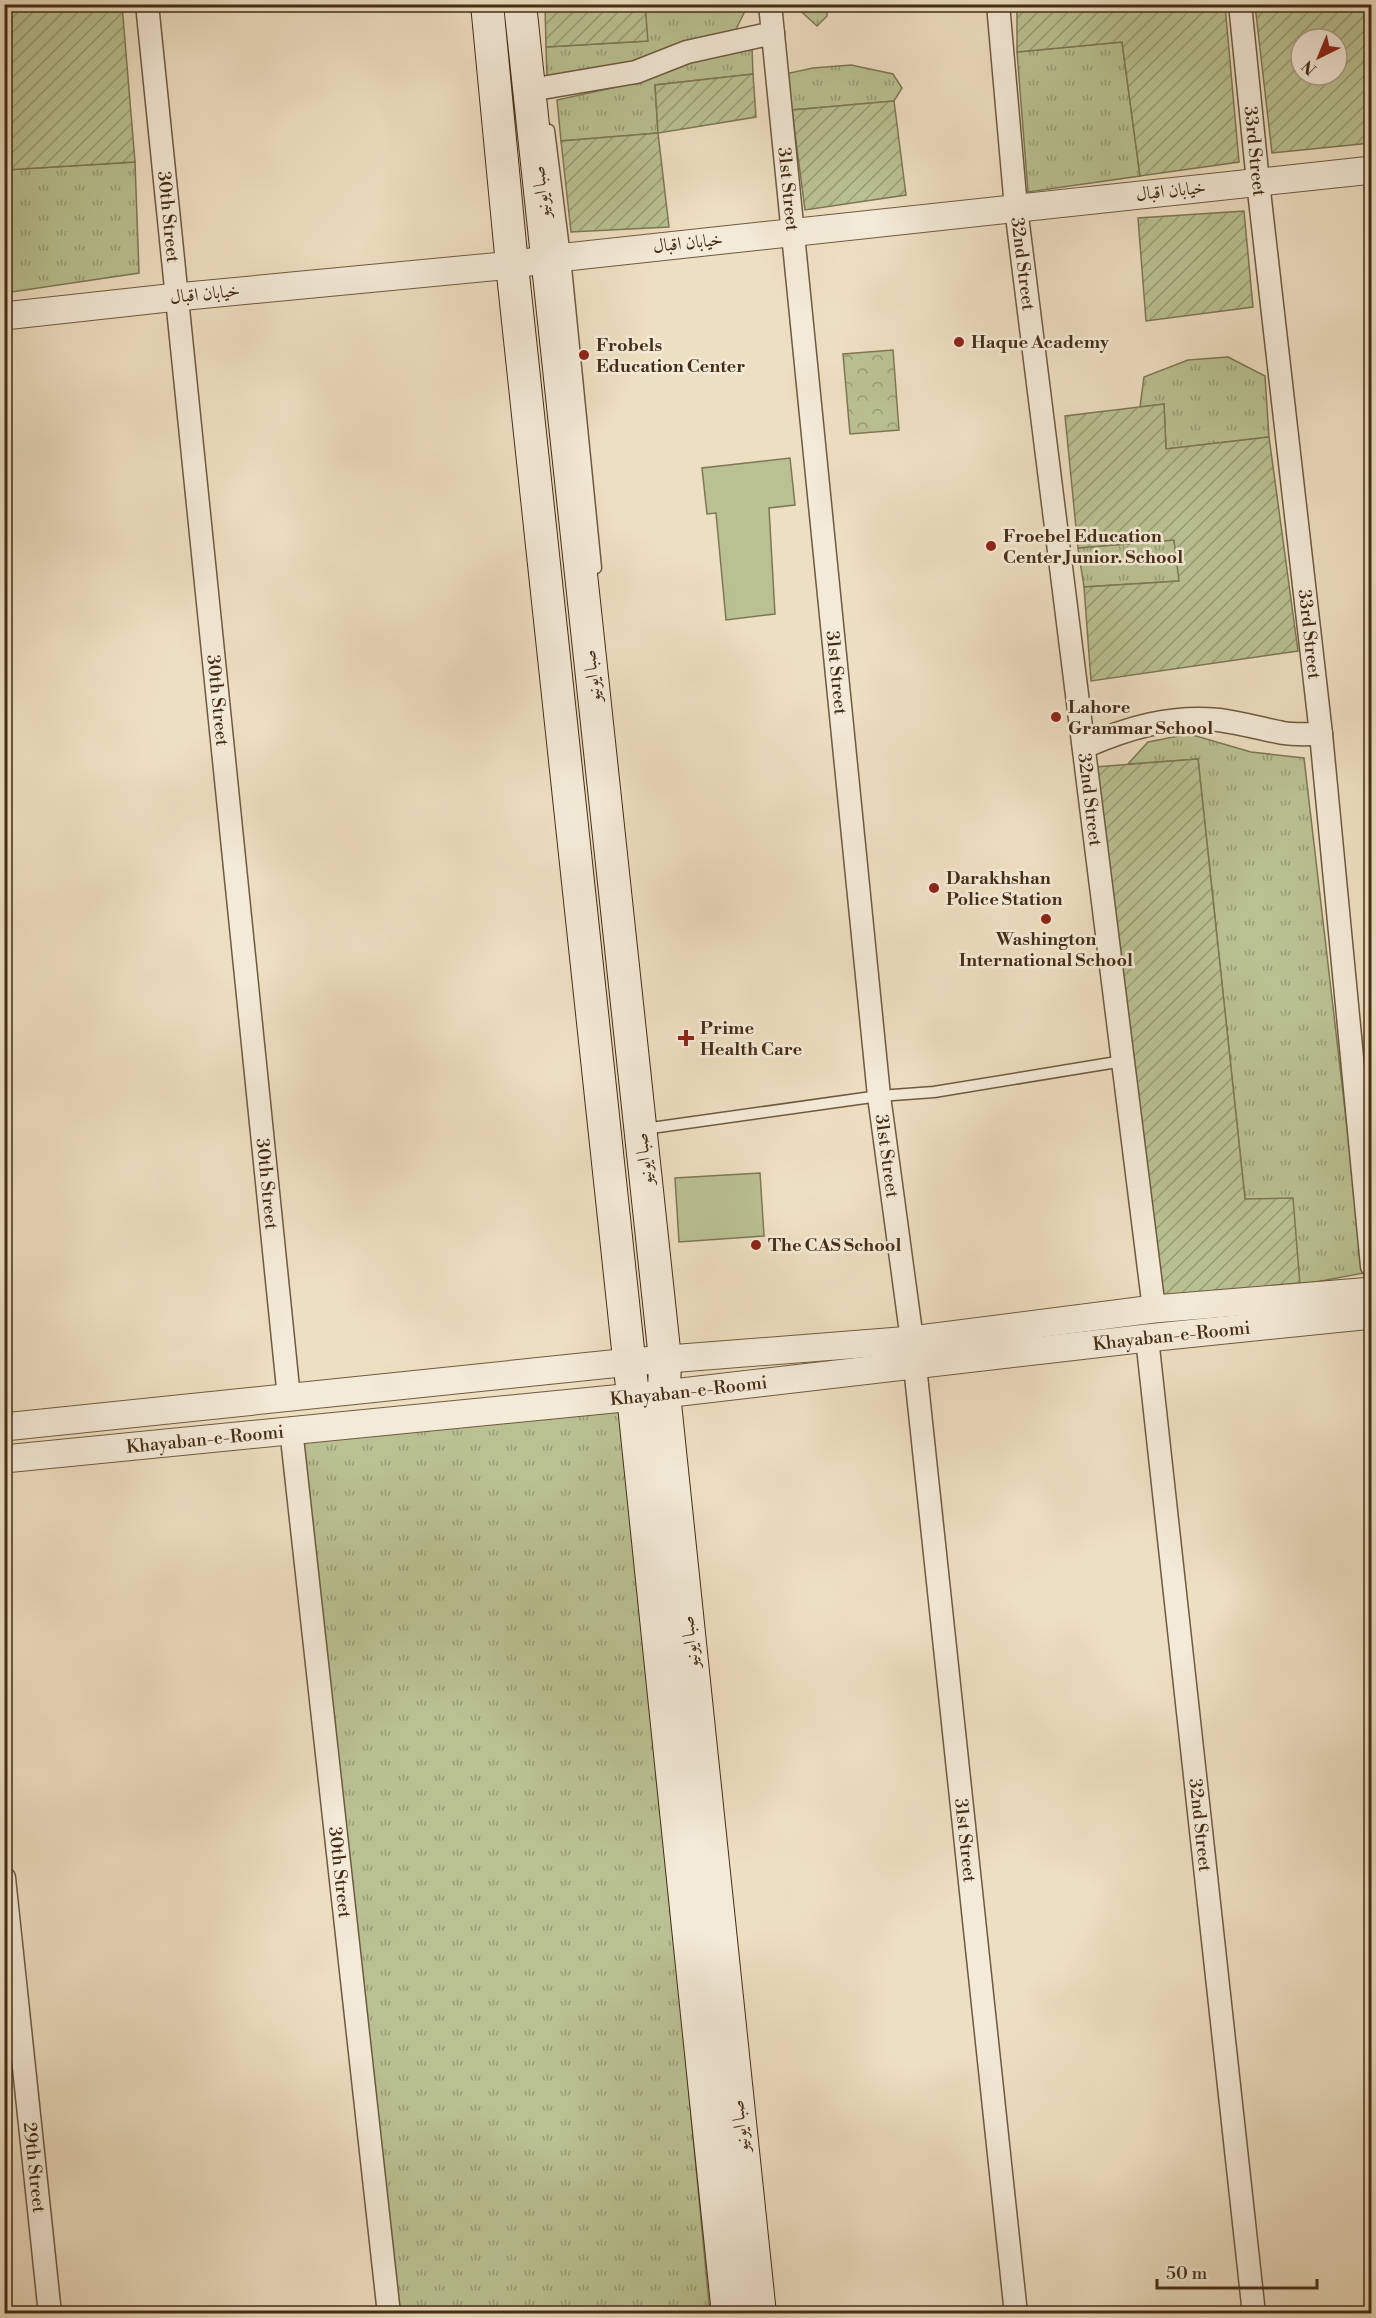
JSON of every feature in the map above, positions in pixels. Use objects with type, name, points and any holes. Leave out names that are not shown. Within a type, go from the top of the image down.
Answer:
[{"type":"main road","name":"صبا ایونیو","points":[[487,4],[512,265],[729,2313]]},
{"type":"main road","name":"صبا ایونیو","points":[[520,4],[540,88],[646,1129],[673,1355],[664,1394],[760,2313]]},
{"type":"street","name":"30th Street","points":[[147,4],[289,1398]]},
{"type":"street","name":"31st Street","points":[[770,4],[879,1096],[913,1353],[1016,2313]]},
{"type":"street","name":"32nd Street","points":[[998,4],[1017,208],[1154,1309]]},
{"type":"street","name":"33rd Street","points":[[1240,4],[1321,735],[1371,1266]]},
{"type":"street","points":[[540,88],[636,72],[687,52],[773,33]]},
{"type":"street","name":"خیابان اقبال","points":[[4,316],[512,265],[557,258],[1371,170]]},
{"type":"street","points":[[1084,747],[1146,724],[1177,719],[1216,720],[1250,724],[1286,734],[1321,735]]},
{"type":"street","name":"Khayaban-e-Roomi","points":[[4,1459],[664,1394],[913,1353],[1154,1309],[1371,1291]]},
{"type":"street","name":"Khayaban-e-Roomi","points":[[4,1427],[630,1362],[673,1355],[913,1353],[1147,1338],[1371,1315]]},
{"type":"street","name":"32nd Street","points":[[1147,1338],[1254,2313]]},
{"type":"street","name":"30th Street","points":[[291,1429],[389,2313]]},
{"type":"street","name":"29th Street","points":[[4,1878],[50,2313]]},
{"type":"lane","points":[[548,123],[557,258],[597,579]]},
{"type":"lane","points":[[644,1056],[646,1129],[659,1197]]},
{"type":"lane","points":[[646,1129],[879,1096],[934,1092],[1123,1061]]},
{"type":"green space","points":[[5,4],[122,5],[135,162],[5,170]]},
{"type":"green space","points":[[545,5],[645,5],[648,41],[546,47]]},
{"type":"green space","points":[[645,5],[748,5],[734,33],[642,63],[547,77],[546,47],[647,41]]},
{"type":"green space","points":[[794,5],[827,5],[827,16],[817,26]]},
{"type":"green space","points":[[1017,5],[1225,5],[1239,162],[1140,176],[1122,42],[1017,52]]},
{"type":"green space","points":[[1255,5],[1371,5],[1371,143],[1272,153]]},
{"type":"green space","points":[[1122,42],[1140,176],[1028,192],[1017,52]]},
{"type":"green space","points":[[752,47],[753,74],[655,85],[658,133],[561,141],[557,100],[634,83],[670,65]]},
{"type":"green space","points":[[851,65],[893,74],[902,88],[894,101],[792,110],[785,74],[813,68]]},
{"type":"green space","points":[[753,74],[756,117],[658,133],[655,85]]},
{"type":"green space","points":[[894,101],[906,195],[805,210],[792,110]]},
{"type":"green space","points":[[658,133],[669,227],[571,232],[561,141]]},
{"type":"green space","points":[[135,162],[139,273],[5,293],[5,170]]},
{"type":"green space","points":[[1244,211],[1253,307],[1146,321],[1138,218]]},
{"type":"green space","points":[[893,350],[899,430],[850,434],[843,354]]},
{"type":"green space","points":[[1228,357],[1265,376],[1269,437],[1166,449],[1164,404],[1140,407],[1144,377],[1188,360]]},
{"type":"green space","points":[[1164,404],[1166,449],[1269,437],[1298,651],[1091,681],[1084,587],[1179,581],[1174,540],[1078,548],[1065,416]]},
{"type":"green space","points":[[790,458],[795,505],[769,508],[775,614],[726,620],[716,513],[707,514],[702,468]]},
{"type":"green space","points":[[1174,540],[1180,581],[1084,587],[1078,548]]},
{"type":"green space","points":[[1189,734],[1251,752],[1304,758],[1364,1273],[1300,1285],[1245,1199],[1198,759],[1128,764],[1148,742]]},
{"type":"green space","points":[[1198,759],[1245,1199],[1293,1198],[1300,1285],[1161,1298],[1095,767]]},
{"type":"green space","points":[[760,1173],[764,1236],[679,1242],[675,1178]]},
{"type":"green space","points":[[623,1406],[710,2313],[397,2313],[302,1439]]},
{"type":"place","name":"Haque Academy","points":[[959,342]]},
{"type":"place","name":"Frobels Education Center","points":[[584,355]]},
{"type":"place","name":"Froebel Education Center Junior. School","points":[[991,546]]},
{"type":"place","name":"Lahore Grammar School","points":[[1056,717]]},
{"type":"place","name":"Darakhshan Police Station","points":[[934,888]]},
{"type":"place","name":"Washington International School","points":[[1046,919]]},
{"type":"place","name":"Prime Health Care","points":[[686,1038]]},
{"type":"place","name":"The CAS School","points":[[756,1245]]}]
